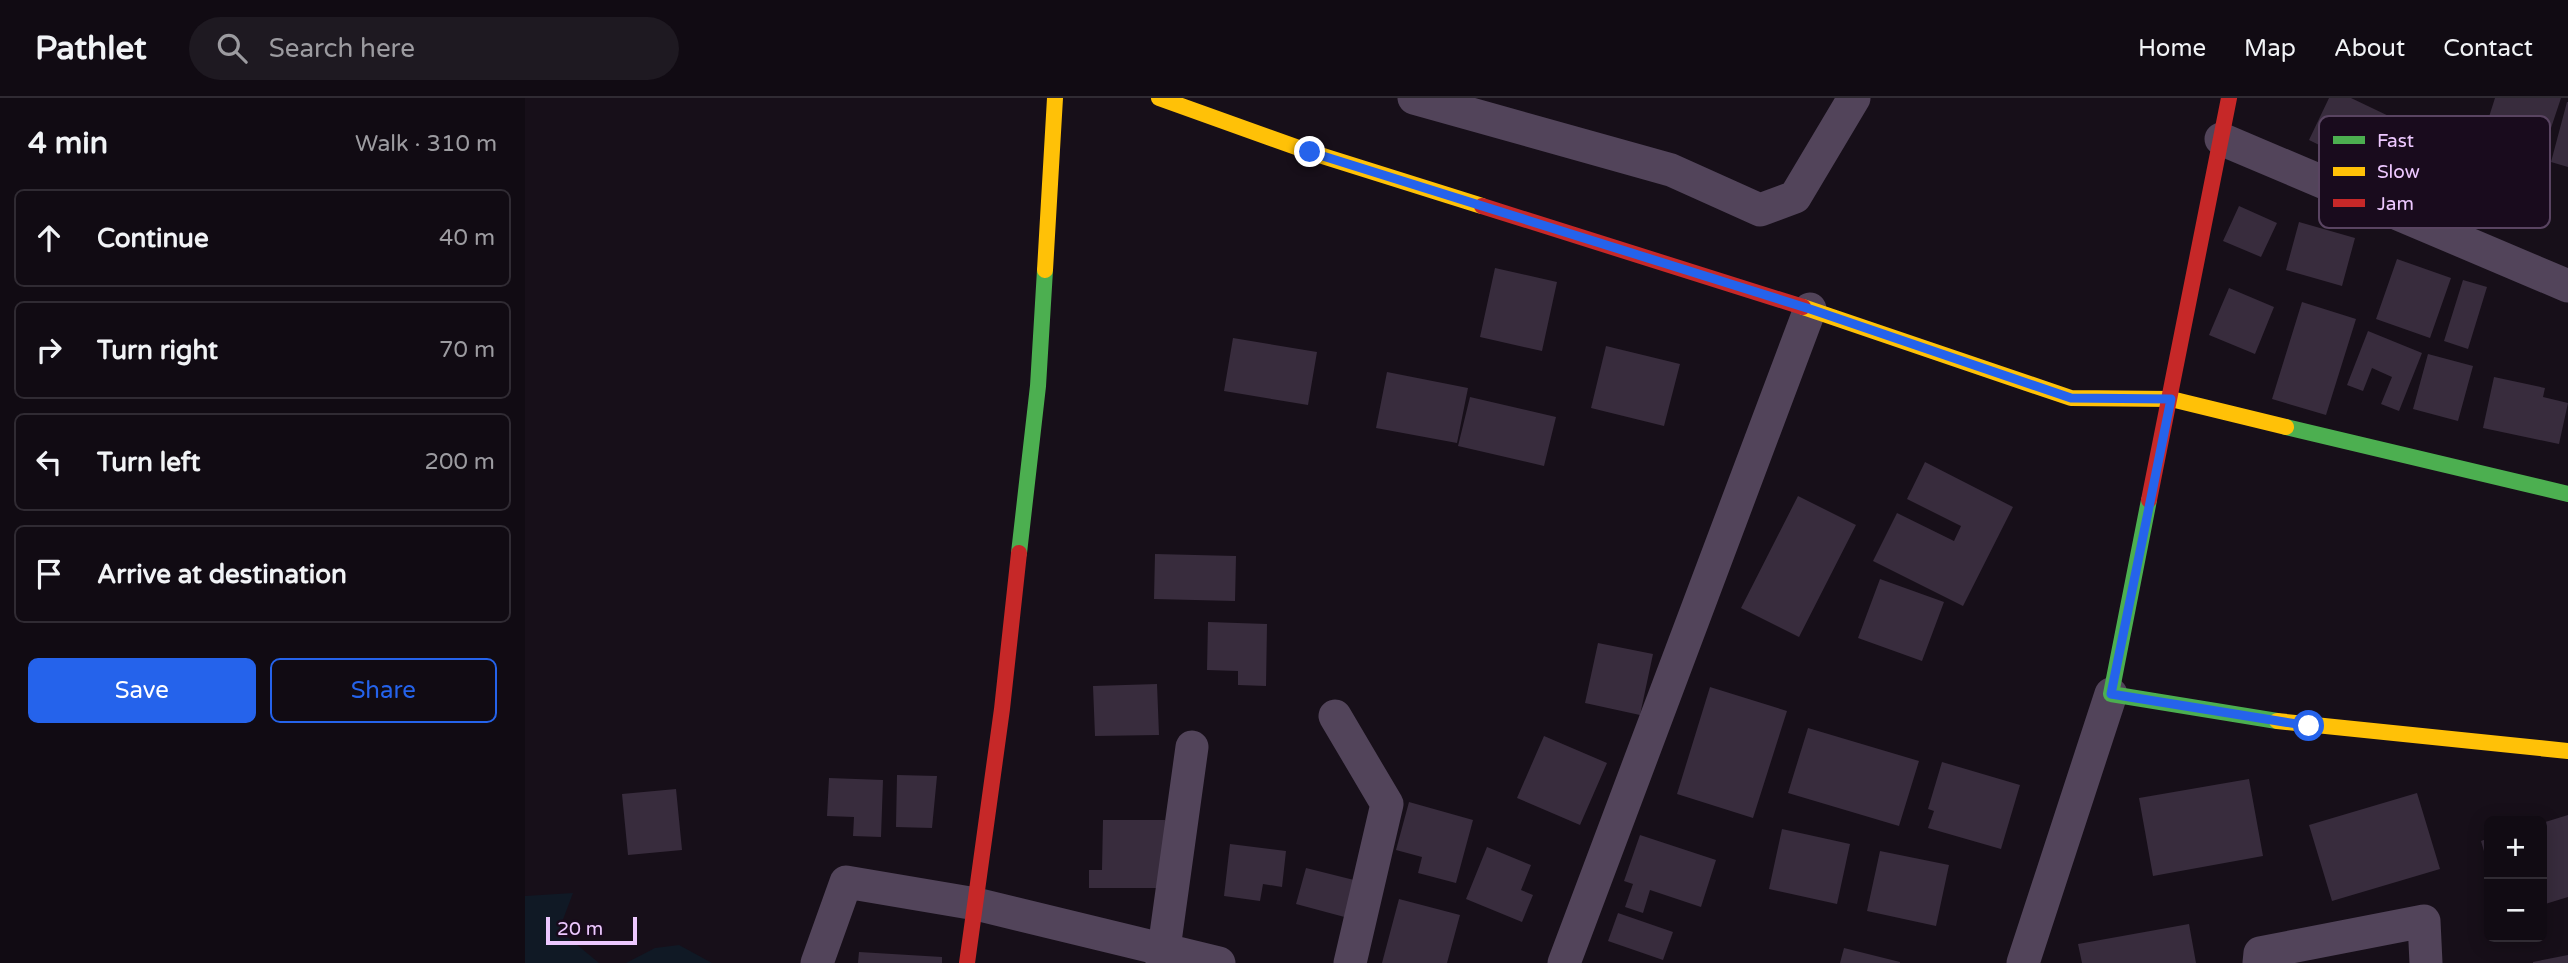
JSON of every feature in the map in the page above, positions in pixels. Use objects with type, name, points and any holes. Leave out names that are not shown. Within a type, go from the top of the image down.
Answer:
[{"type":"street","points":[[967,963],[1002,709],[1038,386],[1055,98]]},
{"type":"street","points":[[1159,98],[1310,152],[1810,309],[2071,398],[2171,399],[2568,494]]},
{"type":"street","points":[[1414,98],[1671,170],[1760,210],[1795,197],[1854,98]]},
{"type":"street","points":[[2022,963],[2111,694],[2229,98]]},
{"type":"street","points":[[2221,139],[2319,181]]},
{"type":"street","points":[[2431,228],[2568,286]]},
{"type":"street","points":[[1564,963],[1810,309]]},
{"type":"street","points":[[2111,694],[2309,726],[2568,751]]},
{"type":"street","points":[[1335,716],[1387,804],[1350,963]]},
{"type":"street","points":[[1163,956],[1192,747]]},
{"type":"street","points":[[817,963],[846,882],[975,904],[1163,956],[1220,963]]},
{"type":"street","points":[[2259,963],[2260,953],[2424,921],[2426,963]]},
{"type":"shaded area","points":[[573,893],[559,930],[599,963],[525,963],[525,896]]},
{"type":"shaded area","points":[[679,945],[712,963],[626,963],[655,948]]},
{"type":"building","points":[[2329,98],[2351,98],[2389,116],[2320,116]]},
{"type":"building","points":[[2495,98],[2561,98],[2550,131],[2550,116],[2489,116]]},
{"type":"building","points":[[2568,102],[2568,167],[2551,162]]},
{"type":"building","points":[[2319,119],[2319,145],[2309,140]]},
{"type":"building","points":[[2239,206],[2277,223],[2261,257],[2223,241]]},
{"type":"building","points":[[2299,222],[2355,238],[2342,286],[2286,270]]},
{"type":"building","points":[[2397,259],[2451,278],[2430,338],[2376,319]]},
{"type":"building","points":[[1495,268],[1557,282],[1542,351],[1480,337]]},
{"type":"building","points":[[2463,280],[2487,287],[2468,349],[2444,341]]},
{"type":"building","points":[[2229,288],[2274,307],[2255,354],[2209,335]]},
{"type":"building","points":[[2302,302],[2356,319],[2326,415],[2272,399]]},
{"type":"building","points":[[2368,331],[2422,353],[2399,411],[2381,404],[2392,377],[2372,368],[2363,391],[2347,385]]},
{"type":"building","points":[[1233,338],[1317,352],[1308,405],[1224,391]]},
{"type":"building","points":[[1606,346],[1680,364],[1664,426],[1591,408]]},
{"type":"building","points":[[2428,354],[2473,366],[2458,421],[2413,409]]},
{"type":"building","points":[[1387,372],[1468,388],[1457,443],[1376,428]]},
{"type":"building","points":[[2494,377],[2545,388],[2543,397],[2568,403],[2559,444],[2483,428]]},
{"type":"building","points":[[1470,397],[1556,417],[1544,466],[1458,446]]},
{"type":"building","points":[[1925,462],[2013,507],[1963,606],[1873,561],[1897,513],[1954,541],[1961,526],[1907,499]]},
{"type":"building","points":[[1798,496],[1856,525],[1799,637],[1741,608]]},
{"type":"building","points":[[1155,554],[1236,556],[1235,601],[1154,599]]},
{"type":"building","points":[[1880,579],[1944,602],[1922,661],[1858,638]]},
{"type":"building","points":[[1208,622],[1267,624],[1266,686],[1238,685],[1238,671],[1207,670]]},
{"type":"building","points":[[1598,643],[1653,654],[1640,715],[1585,703]]},
{"type":"building","points":[[1157,684],[1159,735],[1095,736],[1093,686]]},
{"type":"building","points":[[1710,687],[1787,711],[1753,818],[1677,794]]},
{"type":"building","points":[[1808,728],[1919,761],[1899,826],[1788,793]]},
{"type":"building","points":[[1544,736],[1607,763],[1580,825],[1517,798]]},
{"type":"building","points":[[1942,762],[2020,785],[2001,849],[1928,828],[1934,811],[1928,809]]},
{"type":"building","points":[[897,775],[937,776],[932,828],[896,827]]},
{"type":"building","points":[[829,778],[883,780],[881,837],[853,836],[854,817],[827,816]]},
{"type":"building","points":[[2249,779],[2263,856],[2153,876],[2139,798]]},
{"type":"building","points":[[676,789],[682,850],[628,855],[622,794]]},
{"type":"building","points":[[2417,793],[2440,869],[2332,901],[2309,825]]},
{"type":"building","points":[[1409,802],[1473,820],[1456,883],[1418,873],[1422,857],[1396,850]]},
{"type":"building","points":[[2568,815],[2568,897],[2547,903],[2547,879],[2547,821]]},
{"type":"building","points":[[1103,820],[1165,820],[1164,888],[1089,888],[1089,870],[1102,870]]},
{"type":"building","points":[[1782,829],[1850,844],[1837,904],[1769,889]]},
{"type":"building","points":[[1640,835],[1716,860],[1701,907],[1650,890],[1643,913],[1625,907],[1633,884],[1624,881]]},
{"type":"building","points":[[1230,844],[1286,851],[1282,887],[1263,884],[1260,901],[1224,896]]},
{"type":"building","points":[[1487,847],[1531,865],[1521,890],[1533,895],[1522,922],[1466,899]]},
{"type":"building","points":[[1880,851],[1949,865],[1936,926],[1867,911]]},
{"type":"building","points":[[1306,868],[1362,882],[1352,919],[1296,904]]},
{"type":"building","points":[[1399,899],[1460,915],[1447,963],[1382,963]]},
{"type":"building","points":[[1618,913],[1673,932],[1663,960],[1608,941]]},
{"type":"building","points":[[2189,924],[2196,963],[2082,963],[2078,944]]},
{"type":"building","points":[[1844,948],[1900,962],[1900,963],[1840,963]]},
{"type":"building","points":[[859,952],[942,957],[942,963],[858,963]]},
{"type":"building","points":[[2568,955],[2568,963],[2533,963],[2533,962]]},
{"type":"traffic: fast","points":[[1019,553],[1038,386],[1045,270]]},
{"type":"traffic: fast","points":[[2286,427],[2568,494]]},
{"type":"traffic: fast","points":[[2149,500],[2111,694],[2277,721]]},
{"type":"traffic: slow","points":[[1045,270],[1055,98]]},
{"type":"traffic: slow","points":[[1159,98],[1310,152],[1482,206]]},
{"type":"traffic: slow","points":[[1803,307],[2071,398],[2171,399],[2286,427]]},
{"type":"traffic: slow","points":[[2277,721],[2568,751]]},
{"type":"traffic: jam","points":[[2149,500],[2229,98]]},
{"type":"traffic: jam","points":[[1482,206],[1803,307]]},
{"type":"traffic: jam","points":[[967,963],[1002,709],[1019,553]]},
{"type":"route","points":[[1310,152],[1810,309],[2071,398],[2171,399],[2111,694],[2309,726]]}]
